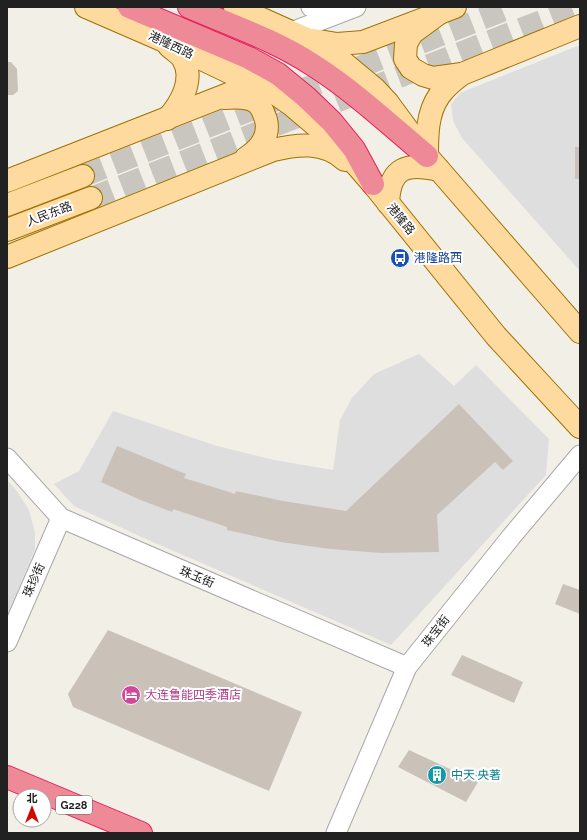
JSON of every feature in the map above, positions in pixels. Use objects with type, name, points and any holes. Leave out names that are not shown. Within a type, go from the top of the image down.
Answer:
[{"type":"highway","points":[[129,7],[249,58],[278,74],[306,97],[332,122],[354,149],[372,184]]},
{"type":"highway","points":[[189,7],[296,41],[312,64],[336,81],[433,163]]},
{"type":"highway","name":"G228","points":[[7,777],[141,833]]},
{"type":"highway","name":"G228","points":[[52,811],[105,833]]},
{"type":"main road","name":"港隆西路","points":[[86,7],[162,40],[254,84]]},
{"type":"main road","points":[[235,7],[264,19],[280,35],[296,41],[337,44],[363,42],[446,10]]},
{"type":"main road","points":[[446,10],[412,33],[406,44],[405,58],[411,68],[423,75],[433,78],[462,74],[580,26]]},
{"type":"main road","points":[[162,40],[182,58],[188,72],[183,98],[177,108],[167,119]]},
{"type":"main road","points":[[462,74],[439,95],[433,108],[429,123],[433,163],[580,332]]},
{"type":"main road","points":[[7,181],[254,84]]},
{"type":"main road","name":"港隆路","points":[[254,84],[266,87],[339,145],[496,336],[580,426]]},
{"type":"main road","points":[[219,98],[241,97],[257,103],[264,114],[268,128],[265,140],[257,149],[233,167]]},
{"type":"main road","points":[[7,257],[273,150],[293,145],[312,145],[327,149],[341,156],[372,184]]},
{"type":"main road","points":[[388,203],[388,192],[395,175],[401,170],[410,167],[423,167],[433,163]]},
{"type":"main road","name":"人民东路","points":[[7,205],[83,176]]},
{"type":"main road","name":"人民东路","points":[[7,230],[90,198]]},
{"type":"street","points":[[311,7],[332,16]]},
{"type":"street","points":[[296,41],[332,16],[356,7]]},
{"type":"street","name":"珠宝街","points":[[336,833],[407,667],[511,536],[580,455]]},
{"type":"street","name":"珠玉街","points":[[7,458],[61,518],[407,667]]},
{"type":"street","name":"珠珍街","points":[[7,642],[61,518]]},
{"type":"shaded area","points":[[580,45],[580,271],[462,138],[453,121],[451,104],[460,93]]},
{"type":"shaded area","points":[[419,354],[454,386],[476,365],[549,439],[546,475],[391,645],[146,539],[74,506],[54,484],[79,471],[113,411],[217,446],[274,460],[333,470],[340,420],[352,398],[374,374]]},
{"type":"shaded area","points":[[7,480],[16,490],[29,510],[35,532],[35,549],[7,617]]},
{"type":"building","points":[[7,62],[11,62],[17,69],[18,91],[13,95],[7,95]]},
{"type":"building","points":[[575,147],[580,147],[580,179],[575,179]]},
{"type":"building","points":[[459,404],[513,461],[503,470],[495,462],[437,515],[439,552],[381,553],[330,549],[280,542],[227,530],[227,527],[173,509],[172,512],[138,499],[101,482],[117,446],[186,474],[184,478],[235,494],[236,491],[283,501],[346,511]]},
{"type":"building","points":[[563,584],[580,590],[580,614],[555,604]]},
{"type":"building","points":[[108,630],[302,712],[269,791],[73,707],[68,694]]},
{"type":"building","points":[[462,655],[523,682],[514,703],[451,675]]},
{"type":"building","name":"中天·央著","points":[[409,750],[478,782],[466,802],[398,767]]},
{"type":"tunnel","points":[[83,176],[512,7]]},
{"type":"tunnel","points":[[91,198],[577,7]]},
{"type":"place","name":"港隆路西","points":[[400,258]]},
{"type":"place","name":"大连鲁能四季酒店","points":[[131,695]]},
{"type":"place","name":"中天·央著","points":[[437,775]]}]
